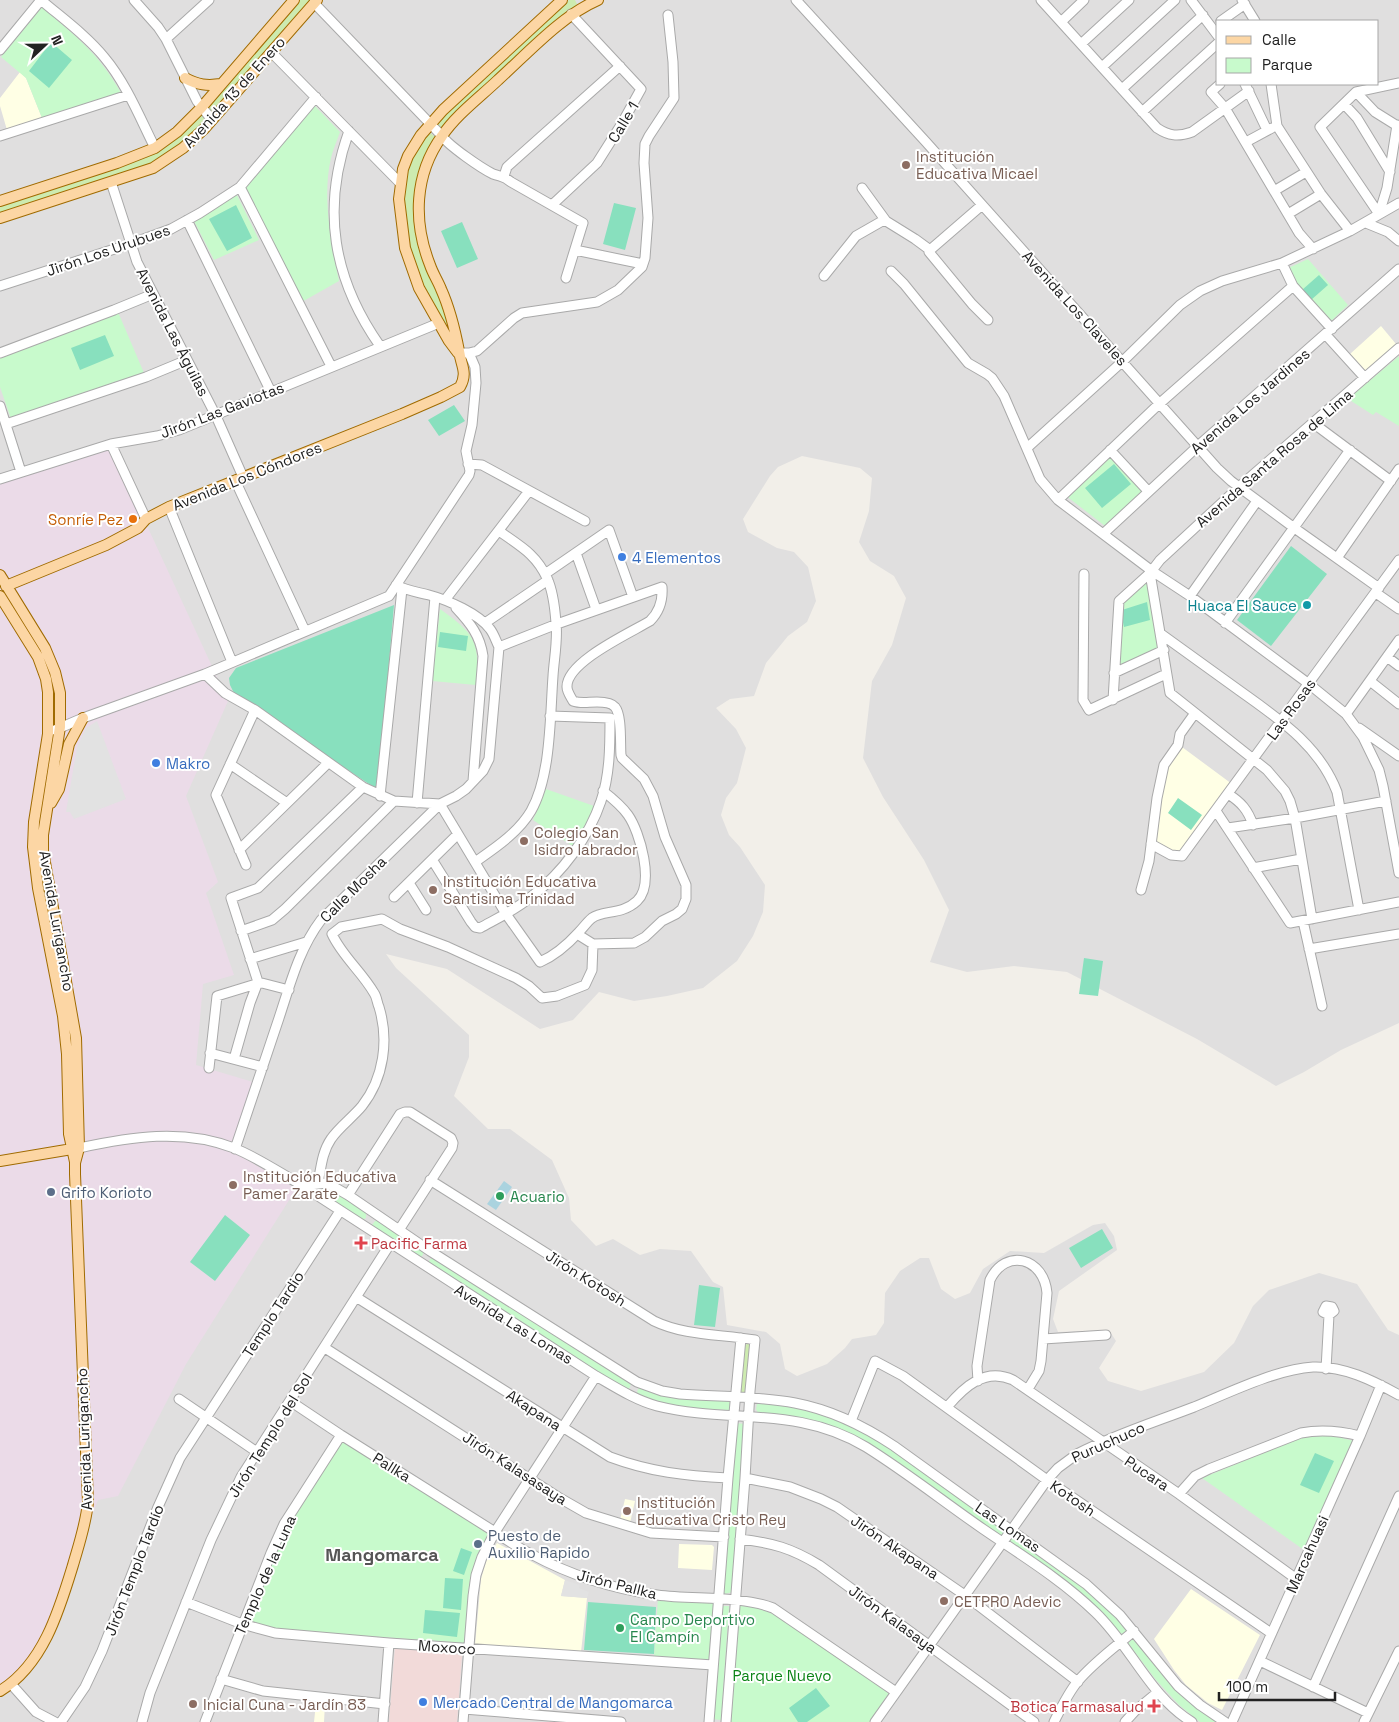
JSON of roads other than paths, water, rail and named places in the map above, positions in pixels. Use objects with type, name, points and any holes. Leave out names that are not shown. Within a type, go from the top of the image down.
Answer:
[{"type":"main road","name":"Avenida 13 de Enero","points":[[0,201],[117,163],[155,148],[177,132],[201,108],[294,0]]},
{"type":"main road","points":[[464,353],[449,341],[419,288],[404,248],[400,210],[400,183],[408,156],[430,124],[562,0]]},
{"type":"main road","points":[[464,353],[421,238],[418,211],[420,185],[427,161],[442,136],[460,115],[571,14],[590,1]]},
{"type":"main road","name":"Avenida 13 de Enero","points":[[0,218],[153,168],[169,159],[212,120],[271,52],[317,5]]},
{"type":"main road","points":[[185,78],[197,84],[208,86],[221,84]]},
{"type":"main road","name":"Avenida Los Cóndores","points":[[6,586],[106,545],[138,528],[146,518],[169,506],[447,394],[460,387],[463,381],[465,374],[464,353]]},
{"type":"main road","name":"Avenida Lurigancho","points":[[0,575],[45,648],[60,693],[60,727],[43,836],[43,850],[67,1054],[69,1134],[75,1149],[88,1489],[86,1520],[56,1617],[41,1648],[25,1670],[11,1684],[0,1691]]},
{"type":"main road","name":"Avenida Lurigancho","points":[[0,596],[38,657],[46,680],[49,703],[48,734],[34,822],[33,847],[38,888],[52,934]]},
{"type":"main road","points":[[48,808],[59,789],[67,751],[83,718]]},
{"type":"main road","name":"Avenida Las Lomas","points":[[0,1160],[75,1149]]},
{"type":"street","points":[[0,50],[41,0],[90,41],[105,58],[128,95],[155,148]]},
{"type":"street","points":[[134,0],[152,19],[166,39],[196,101],[212,120]]},
{"type":"street","points":[[166,39],[209,0]]},
{"type":"street","name":"Avenida Los Claveles","points":[[796,0],[1123,361],[1217,468],[1239,487],[1337,558],[1399,609]]},
{"type":"street","points":[[1041,0],[1142,112],[1157,128],[1165,133],[1183,136],[1192,132],[1225,108],[1247,88],[1267,130]]},
{"type":"street","points":[[1061,22],[1084,0]]},
{"type":"street","points":[[1082,44],[1129,0]]},
{"type":"street","points":[[1102,67],[1175,0]]},
{"type":"street","points":[[1191,0],[1215,26]]},
{"type":"street","points":[[1222,20],[1244,2],[1254,20]]},
{"type":"street","points":[[317,5],[442,136],[447,144],[494,174],[504,176],[510,182],[583,223],[566,278]]},
{"type":"street","name":"Calle 1","points":[[552,205],[597,163],[622,126],[641,89],[571,14]]},
{"type":"street","points":[[464,353],[477,351],[509,321],[522,313],[582,305],[607,298],[628,281],[643,264],[648,218],[644,152],[649,136],[674,98],[673,62],[668,15]]},
{"type":"street","points":[[1122,89],[1203,15]]},
{"type":"street","points":[[1142,112],[1216,45]]},
{"type":"street","points":[[271,52],[400,183]]},
{"type":"street","points":[[504,176],[507,167],[620,66]]},
{"type":"street","points":[[1379,214],[1320,128],[1356,92],[1399,83]]},
{"type":"street","points":[[1219,85],[1211,92],[1225,108],[1299,233],[1313,249]]},
{"type":"street","points":[[1271,85],[1277,126],[1321,194],[1350,231]]},
{"type":"street","points":[[1356,92],[1375,112],[1398,126],[1390,172],[1379,214]]},
{"type":"street","points":[[0,136],[128,95]]},
{"type":"street","name":"Jirón Los Urubues","points":[[0,286],[130,244],[187,220],[240,187],[316,98]]},
{"type":"street","points":[[1344,104],[1357,118],[1390,172]]},
{"type":"street","points":[[1246,142],[1277,126]]},
{"type":"street","points":[[349,131],[343,147],[336,182],[334,222],[336,246],[348,291],[360,317],[380,346]]},
{"type":"street","points":[[1274,191],[1306,172]]},
{"type":"street","name":"Avenida Las Águilas","points":[[111,182],[130,244],[153,294],[216,416],[239,479],[306,631]]},
{"type":"street","points":[[240,187],[331,366]]},
{"type":"street","points":[[862,188],[884,220],[930,250],[929,252],[941,268],[988,320]]},
{"type":"street","points":[[1288,214],[1321,194]]},
{"type":"street","points":[[930,250],[982,205]]},
{"type":"street","points":[[1027,448],[1123,361],[1180,305],[1200,291],[1282,263],[1366,223],[1398,205]]},
{"type":"street","points":[[187,220],[271,392]]},
{"type":"street","points":[[824,276],[856,236],[884,220]]},
{"type":"street","points":[[1366,223],[1388,232],[1399,240]]},
{"type":"street","points":[[575,250],[643,264]]},
{"type":"street","points":[[1282,263],[1293,286],[1365,378]]},
{"type":"street","name":"Avenida Los Jardines","points":[[1103,534],[1198,446],[1399,269]]},
{"type":"street","points":[[891,271],[904,284],[968,363],[992,378],[1004,396],[1040,479],[1058,500],[1151,572],[1190,596],[1309,684],[1346,714],[1369,748],[1379,770],[1398,858],[1399,873]]},
{"type":"street","points":[[1058,500],[1159,404],[1293,286]]},
{"type":"street","points":[[0,353],[153,294]]},
{"type":"street","name":"Jirón Las Gaviotas","points":[[0,479],[111,444],[165,434],[216,416],[331,366],[439,323]]},
{"type":"street","name":"Avenida Santa Rosa de Lima","points":[[1113,700],[1119,601],[1239,487],[1399,348]]},
{"type":"street","points":[[48,734],[83,718],[205,674],[389,596],[399,587],[469,475],[466,451],[472,425],[476,367],[464,353]]},
{"type":"street","points":[[6,424],[146,377],[187,360]]},
{"type":"street","points":[[0,406],[21,472]]},
{"type":"street","points":[[1313,423],[1391,481]]},
{"type":"street","points":[[111,444],[146,518]]},
{"type":"street","points":[[1110,450],[1148,491]]},
{"type":"street","points":[[1225,622],[1350,450]]},
{"type":"street","points":[[468,464],[482,465],[585,522]]},
{"type":"street","points":[[1337,558],[1399,469]]},
{"type":"street","points":[[448,602],[529,491]]},
{"type":"street","points":[[1190,596],[1258,501]]},
{"type":"street","points":[[169,506],[232,662]]},
{"type":"street","points":[[485,623],[609,530],[633,597]]},
{"type":"street","points":[[475,862],[503,842],[520,826],[531,811],[544,775],[550,716],[556,624],[546,577],[532,555],[499,531]]},
{"type":"street","points":[[576,553],[596,610]]},
{"type":"street","name":"Las Rosas","points":[[1151,844],[1171,855],[1182,856],[1399,560]]},
{"type":"street","points":[[1151,572],[1164,650],[1166,674],[1171,695],[1273,775],[1290,801],[1295,818],[1301,859],[1308,920],[1309,949],[1322,1006]]},
{"type":"street","points":[[1084,574],[1084,700],[1089,710],[1166,674]]},
{"type":"street","points":[[399,587],[448,602],[485,623],[492,631],[499,647],[556,624],[662,587],[663,596],[655,616],[650,621],[583,660],[568,681],[566,689],[573,701],[610,704],[616,708],[620,754],[644,780],[653,796],[665,837],[686,884],[686,899],[682,909],[662,921],[645,937],[634,943],[593,944],[577,934]]},
{"type":"street","points":[[380,796],[399,587]]},
{"type":"street","points":[[417,803],[435,597]]},
{"type":"street","points":[[448,602],[476,631],[482,644],[483,656],[473,781]]},
{"type":"street","points":[[1161,634],[1282,721],[1311,747],[1320,759],[1332,780],[1341,810],[1359,910]]},
{"type":"street","points":[[1346,714],[1399,640]]},
{"type":"street","name":"Calle Mosha","points":[[235,1149],[306,942],[321,920],[440,804],[466,789],[483,771],[489,758],[499,647]]},
{"type":"street","points":[[1114,673],[1164,650]]},
{"type":"street","points":[[1387,657],[1399,666]]},
{"type":"street","points":[[205,674],[226,693],[255,710],[363,787],[394,801],[440,804],[506,914],[540,962],[567,944],[593,917],[630,907],[639,899],[643,890],[646,874],[639,840],[628,816],[603,791]]},
{"type":"street","points":[[1370,681],[1399,704]]},
{"type":"street","points":[[246,866],[216,795],[255,710]]},
{"type":"street","points":[[1141,890],[1149,861],[1157,798],[1164,765],[1178,745],[1180,734],[1195,713]]},
{"type":"street","points":[[433,861],[475,927],[480,928],[532,897],[562,868],[586,833],[602,800],[609,768],[610,718],[550,716]]},
{"type":"street","points":[[1354,725],[1399,756]]},
{"type":"street","points":[[240,850],[328,762]]},
{"type":"street","points":[[230,764],[287,803]]},
{"type":"street","points":[[234,1059],[257,983],[231,898],[258,888],[363,787]]},
{"type":"street","points":[[1228,794],[1241,803],[1249,813],[1253,825]]},
{"type":"street","points":[[242,931],[272,920],[278,915],[394,801]]},
{"type":"street","points":[[1228,828],[1386,801]]},
{"type":"street","points":[[1216,810],[1290,923],[1399,902]]},
{"type":"street","points":[[394,898],[458,834]]},
{"type":"street","points":[[1253,868],[1301,859]]},
{"type":"street","points":[[409,883],[426,910]]},
{"type":"street","points":[[318,1183],[322,1157],[331,1139],[350,1120],[371,1094],[379,1074],[383,1056],[381,1015],[375,993],[337,945],[332,934],[341,927],[382,919],[400,929],[448,947],[516,978],[529,986],[542,998],[557,996],[584,985],[592,970],[593,944]]},
{"type":"street","points":[[1309,949],[1399,934]]},
{"type":"street","points":[[250,959],[306,942]]},
{"type":"street","points":[[209,1068],[217,996],[257,983],[289,990]]},
{"type":"street","points":[[210,1053],[263,1067]]},
{"type":"street","points":[[348,1195],[400,1114],[410,1112],[451,1138],[452,1148],[399,1230]]},
{"type":"street","name":"Avenida Las Lomas","points":[[75,1149],[147,1136],[178,1136],[201,1139],[235,1149],[263,1162],[298,1183],[596,1376],[631,1395],[654,1405],[672,1409],[749,1416]]},
{"type":"street","name":"Jirón Kotosh","points":[[430,1180],[667,1328],[755,1340],[750,1399]]},
{"type":"street","name":"Avenida Las Lomas","points":[[298,1183],[310,1185],[327,1183],[348,1195],[430,1251],[637,1382],[671,1392],[750,1399]]},
{"type":"street","name":"Templo Tardio","points":[[205,1417],[340,1211]]},
{"type":"street","points":[[364,1227],[373,1213]]},
{"type":"street","name":"Jirón Templo del Sol","points":[[142,1722],[150,1693],[211,1540],[241,1477],[390,1244]]},
{"type":"street","points":[[422,1265],[430,1251]]},
{"type":"street","points":[[978,1381],[977,1366],[990,1280],[993,1273],[1005,1263],[1023,1260],[1030,1263],[1042,1275],[1047,1293],[1039,1371],[1028,1389]]},
{"type":"street","name":"Akapana","points":[[356,1297],[610,1457],[634,1466],[680,1475],[728,1478]]},
{"type":"street","points":[[1326,1369],[1329,1316]]},
{"type":"street","points":[[1043,1338],[1106,1335]]},
{"type":"street","points":[[709,1722],[728,1478],[742,1338]]},
{"type":"street","name":"Jirón Kalasasaya","points":[[325,1348],[586,1513],[650,1533],[724,1537]]},
{"type":"street","name":"Kotosh","points":[[851,1421],[875,1361],[903,1376],[1047,1480],[1272,1633]]},
{"type":"street","name":"Puruchuco","points":[[876,1722],[1047,1480],[1067,1460],[1090,1447],[1277,1375],[1313,1368],[1349,1372],[1381,1385],[1399,1395]]},
{"type":"street","points":[[463,1722],[473,1596],[476,1575],[482,1557],[495,1532],[596,1376]]},
{"type":"street","name":"Pucara","points":[[947,1407],[959,1393],[978,1381],[988,1376],[1005,1376],[1028,1389],[1102,1443],[1179,1494],[1295,1578]]},
{"type":"street","points":[[631,1395],[637,1382]]},
{"type":"street","name":"Marcahuasi","points":[[1232,1722],[1381,1385]]},
{"type":"street","points":[[726,1722],[750,1399]]},
{"type":"street","name":"Las Lomas","points":[[750,1399],[797,1404],[833,1414],[851,1421],[894,1446],[1086,1584],[1120,1615],[1178,1686],[1200,1705],[1225,1722]]},
{"type":"street","points":[[179,1400],[258,1452]]},
{"type":"street","name":"Pallka","points":[[290,1400],[341,1435],[495,1532]]},
{"type":"street","name":"Las Lomas","points":[[749,1416],[803,1422],[835,1432],[857,1442],[886,1460],[1083,1601],[1109,1626],[1158,1692],[1192,1722]]},
{"type":"street","name":"Jirón Templo Tardío","points":[[61,1722],[85,1688],[102,1651],[168,1482],[205,1417]]},
{"type":"street","points":[[1179,1494],[1195,1476],[1301,1433],[1328,1430],[1360,1436]]},
{"type":"street","name":"Templo de la Luna","points":[[205,1722],[242,1624],[284,1524],[341,1435]]},
{"type":"street","name":"Jirón Akapana","points":[[745,1478],[790,1487],[822,1499],[837,1508],[966,1596],[1078,1682]]},
{"type":"street","points":[[1313,1687],[1399,1496]]},
{"type":"street","name":"Jirón Pallka","points":[[495,1532],[528,1553],[562,1570],[593,1581],[642,1593],[719,1600]]},
{"type":"street","name":"Jirón Kalasaya","points":[[740,1539],[770,1543],[796,1552],[819,1566],[1034,1722]]},
{"type":"street","points":[[719,1600],[752,1601],[773,1608],[896,1692]]},
{"type":"street","name":"Moxoco","points":[[186,1602],[242,1624],[275,1633],[389,1643],[714,1665]]},
{"type":"street","points":[[1054,1722],[1067,1697],[1078,1682],[1094,1665],[1134,1631]]},
{"type":"street","points":[[383,1722],[389,1643]]},
{"type":"street","points":[[1364,1722],[1399,1651]]},
{"type":"street","points":[[1260,1662],[1368,1713]]},
{"type":"street","points":[[221,1679],[263,1691],[384,1704]]},
{"type":"street","points":[[11,1684],[36,1712],[55,1722]]},
{"type":"street","points":[[1125,1722],[1158,1692]]},
{"type":"street","points":[[464,1709],[621,1722]]},
{"type":"water","name":"Acuario","points":[[504,1181],[512,1187],[496,1210],[487,1204]]},
{"type":"place","name":"Institución Educativa Micael","points":[[906,165]]},
{"type":"place","name":"Sonríe Pez","points":[[133,519]]},
{"type":"place","name":"4 Elementos","points":[[622,557]]},
{"type":"place","name":"Huaca El Sauce","points":[[1307,605]]},
{"type":"place","name":"Makro","points":[[156,763]]},
{"type":"place","name":"Colegio San Isidro labrador","points":[[524,841]]},
{"type":"place","name":"Institución Educativa Santisima Trinidad","points":[[433,890]]},
{"type":"place","name":"Institución Educativa Pamer Zarate","points":[[233,1185]]},
{"type":"place","name":"Grifo Korioto","points":[[51,1192]]},
{"type":"place","name":"Acuario","points":[[500,1196]]},
{"type":"place","name":"Pacific Farma","points":[[361,1243]]},
{"type":"place","name":"Institución Educativa Cristo Rey","points":[[627,1511]]},
{"type":"place","name":"Puesto de Auxilio Rapido","points":[[478,1544]]},
{"type":"place","name":"CETPRO Adevic","points":[[944,1601]]},
{"type":"place","name":"Campo Deportivo El Campín","points":[[620,1628]]},
{"type":"place","name":"Mercado Central de Mangomarca","points":[[423,1702]]},
{"type":"place","name":"Inicial Cuna - Jardín 83","points":[[193,1704]]},
{"type":"place","name":"Botica Farmasalud","points":[[1154,1706]]},
{"type":"district","name":"Mangomarca","points":[[382,1554]]},
{"type":"park label","name":"Parque Nuevo","points":[[782,1675]]}]
